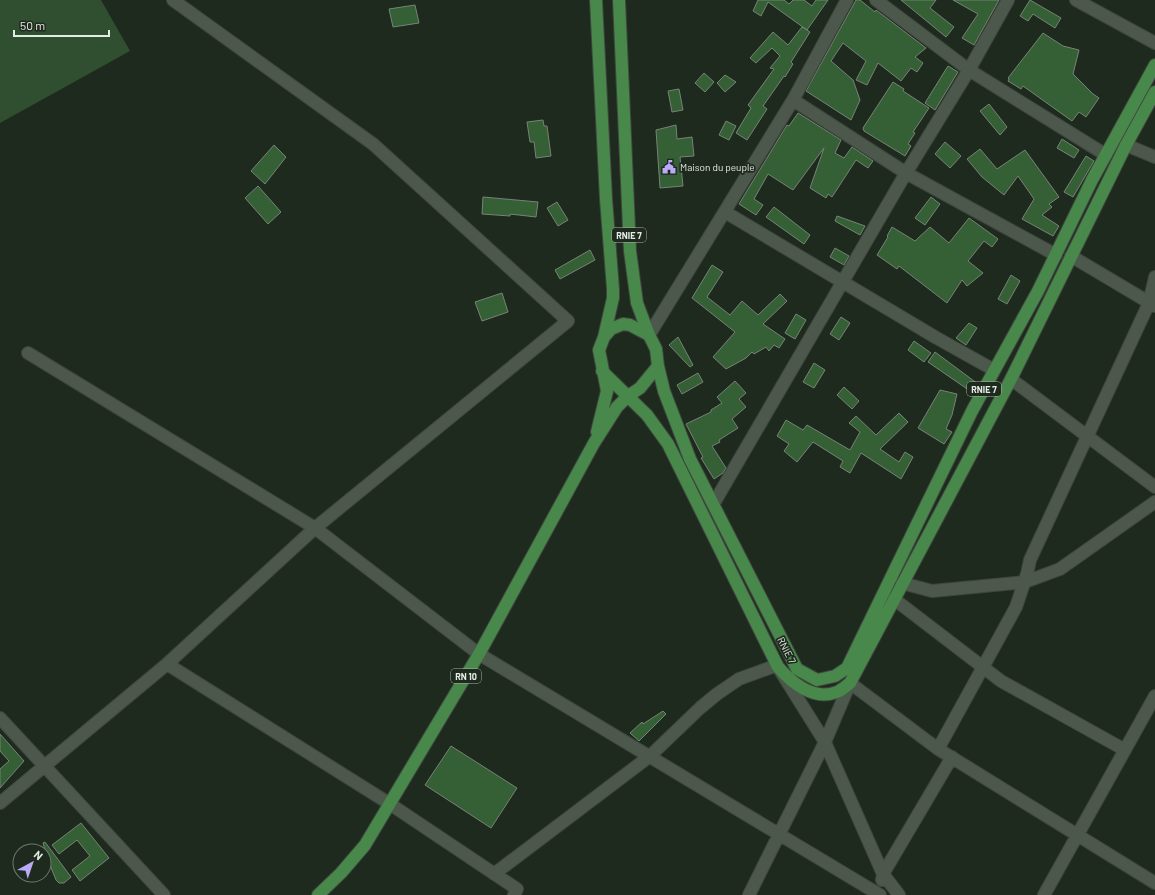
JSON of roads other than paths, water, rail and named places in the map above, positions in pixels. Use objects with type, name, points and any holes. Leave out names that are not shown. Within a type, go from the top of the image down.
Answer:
[{"type":"main road","name":"RNIE 7","points":[[596,0],[606,199],[613,289],[604,337]]},
{"type":"main road","name":"RNIE 7","points":[[619,0],[630,251],[637,303],[656,349],[658,366],[664,391],[690,459],[714,503],[797,669],[817,680],[835,676],[847,668],[972,411],[1056,255],[1106,155],[1155,64]]},
{"type":"main road","name":"RNIE 7","points":[[602,371],[647,415],[668,444],[778,667],[789,680],[801,688],[823,695],[838,692],[850,683],[1011,379],[1126,145],[1155,92]]},
{"type":"main road","points":[[604,337],[611,329],[623,324],[630,325],[649,335]]},
{"type":"main road","name":"RN 10","points":[[594,443],[607,391],[599,350],[604,337]]},
{"type":"main road","name":"RN 10","points":[[320,894],[365,846],[479,654],[594,443],[617,407],[628,396],[640,388],[658,366]]},
{"type":"street","points":[[0,803],[167,664],[315,528],[568,321],[373,144],[173,0]]},
{"type":"street","points":[[649,335],[793,100],[847,0]]},
{"type":"street","points":[[876,0],[969,70],[1106,155]]},
{"type":"street","points":[[714,503],[842,281],[969,70],[1008,0]]},
{"type":"street","points":[[1076,0],[1155,43]]},
{"type":"street","points":[[793,100],[906,173],[1056,255]]},
{"type":"street","points":[[1126,145],[1155,157]]},
{"type":"street","points":[[725,212],[994,370]]},
{"type":"street","points":[[1071,256],[1152,304]]},
{"type":"street","points":[[938,749],[1016,607],[1025,582],[1030,560],[1152,304],[1155,277]]},
{"type":"street","points":[[28,353],[315,528],[479,654],[880,895],[883,874],[952,757]]},
{"type":"street","points":[[1011,379],[1155,487]]},
{"type":"street","points":[[902,583],[932,591],[1025,582],[1060,569],[1155,502]]},
{"type":"street","points":[[894,599],[1001,681],[1124,750]]},
{"type":"street","points":[[167,664],[390,804],[494,874],[519,893]]},
{"type":"street","points":[[494,874],[650,756],[700,708],[739,679],[772,667],[778,667],[825,742]]},
{"type":"street","points":[[797,669],[801,688],[883,874],[899,895]]},
{"type":"street","points":[[749,895],[825,742],[850,683],[938,749],[1155,882]]},
{"type":"street","points":[[1044,895],[1124,750],[1153,703]]},
{"type":"street","points":[[0,718],[164,895]]},
{"type":"place","name":"Maison du peuple","points":[[669,167]]}]
